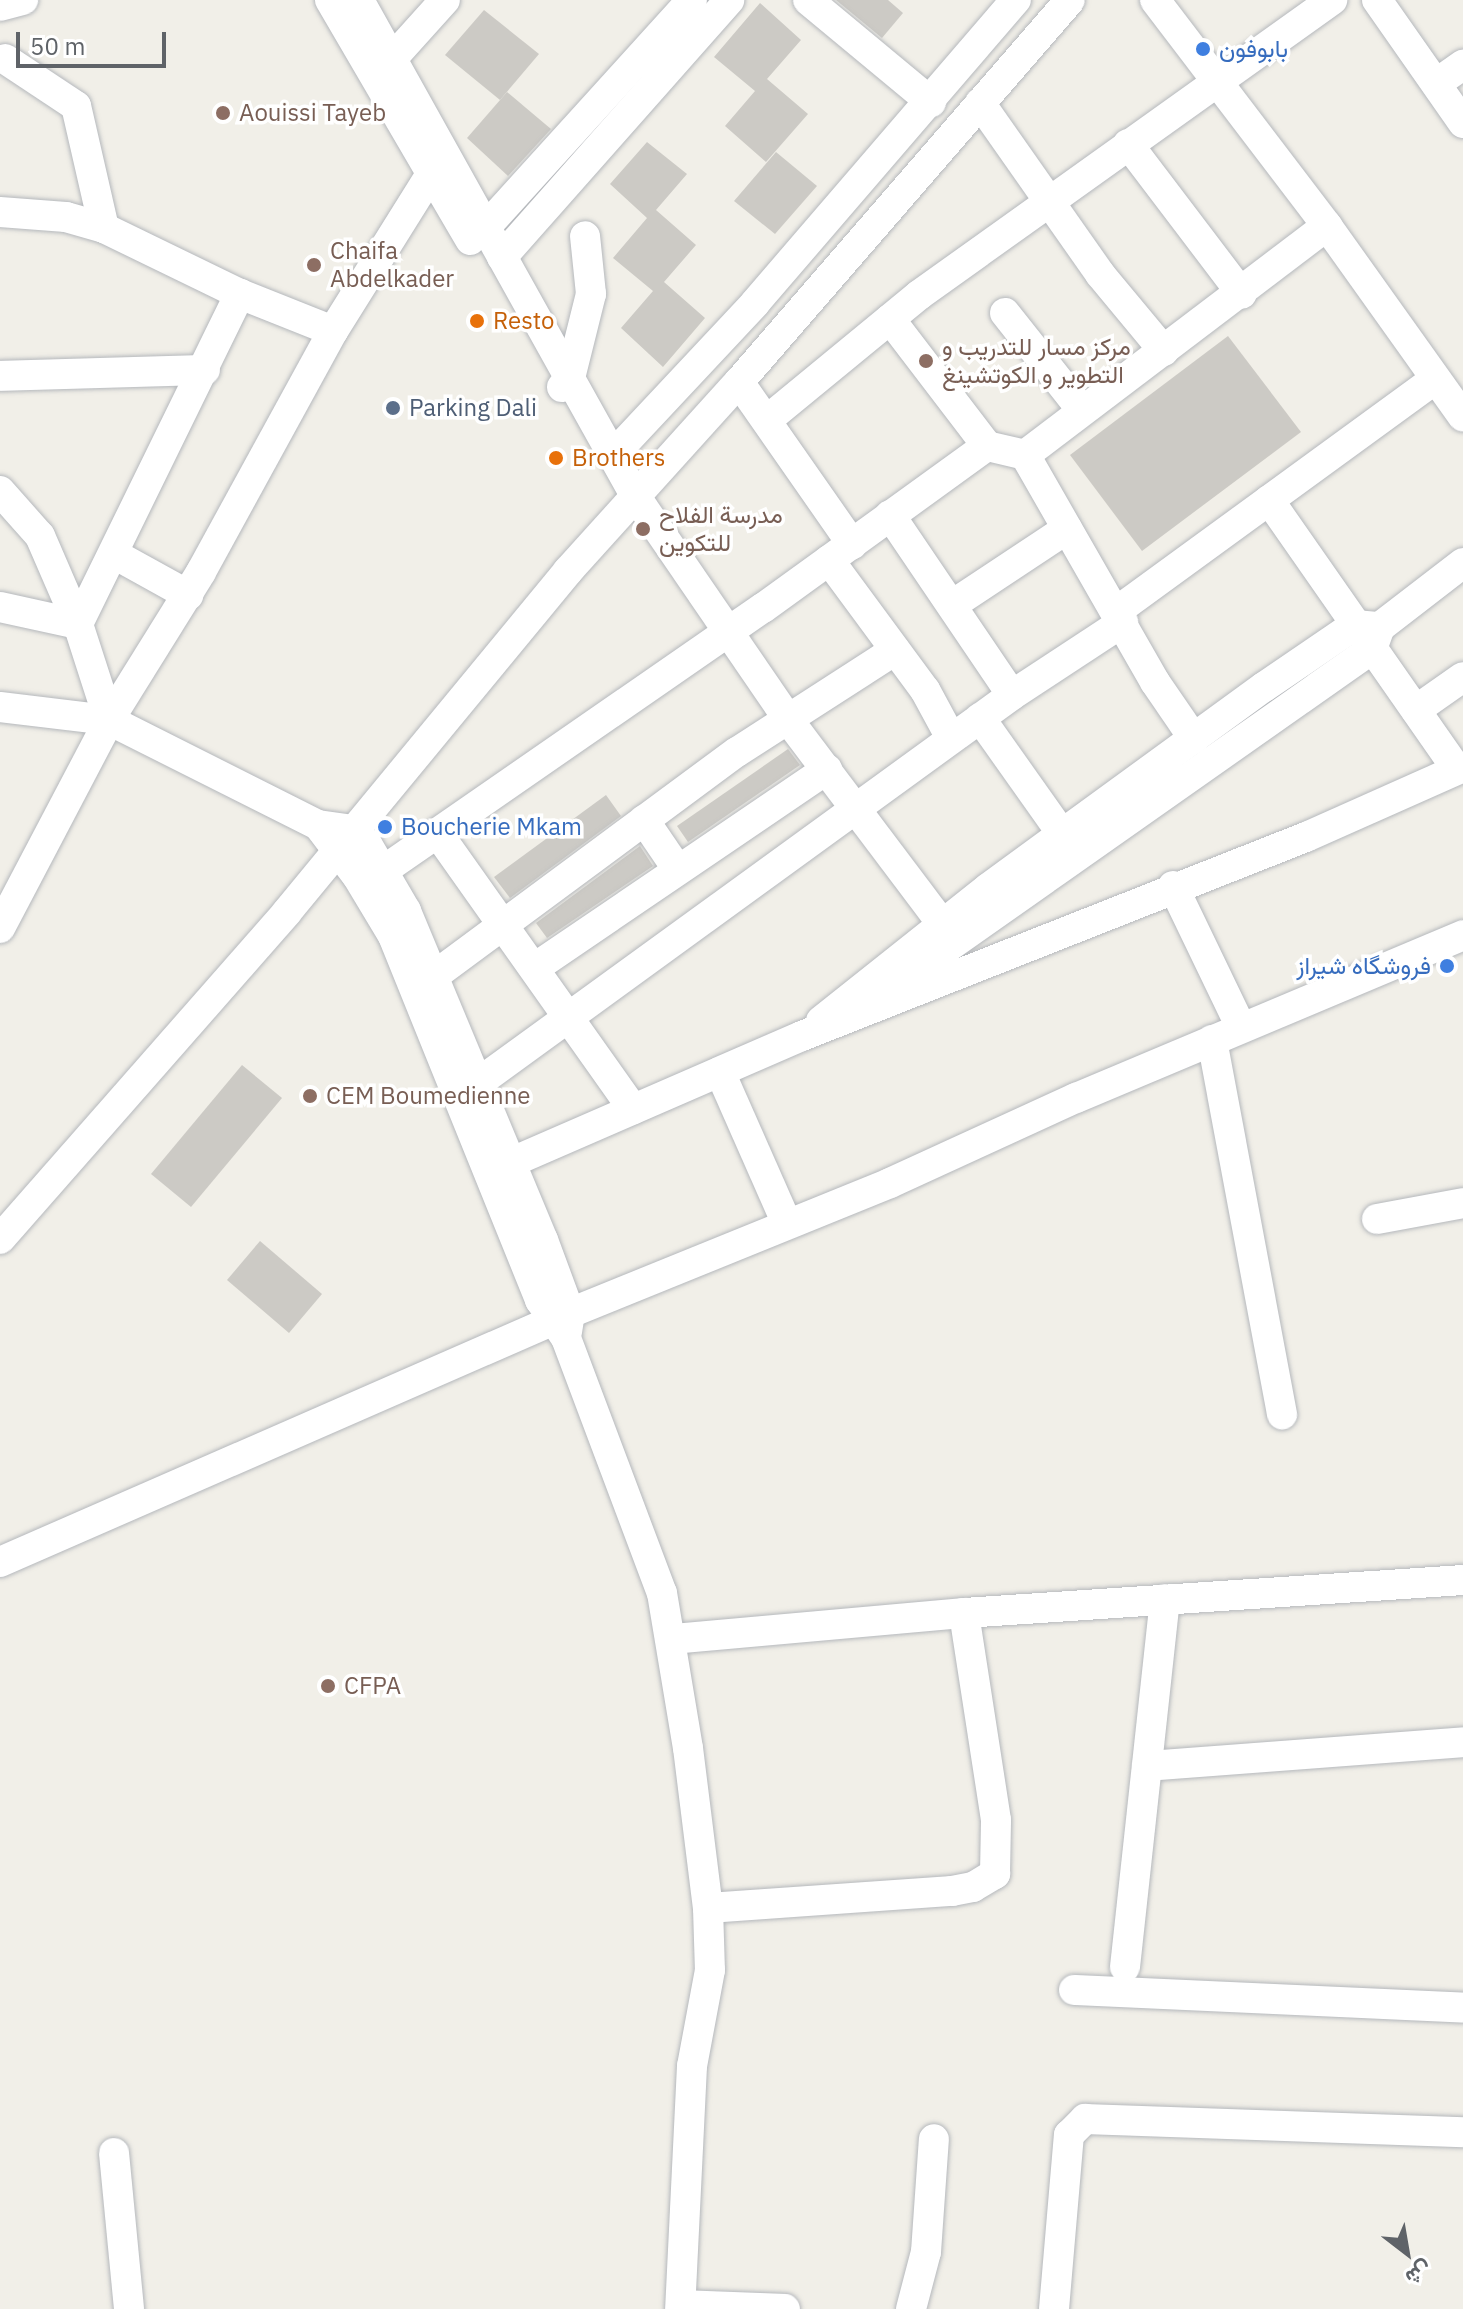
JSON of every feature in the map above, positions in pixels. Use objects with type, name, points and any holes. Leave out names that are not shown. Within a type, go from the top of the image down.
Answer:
[{"type":"street","points":[[0,6],[23,0]]},
{"type":"street","points":[[330,0],[439,169],[630,504],[942,924]]},
{"type":"street","points":[[359,0],[439,169],[485,228],[502,257],[564,384],[613,455],[630,504]]},
{"type":"street","points":[[390,61],[445,0]]},
{"type":"street","points":[[485,228],[692,0]]},
{"type":"street","points":[[502,257],[729,0]]},
{"type":"street","points":[[808,0],[931,102]]},
{"type":"street","points":[[613,455],[931,102],[1016,0]]},
{"type":"street","points":[[0,1239],[345,841],[568,571],[739,382],[1070,0]]},
{"type":"street","points":[[1155,0],[1327,226],[1463,417]]},
{"type":"street","points":[[767,420],[890,319],[1128,144],[1332,0]]},
{"type":"street","points":[[1377,0],[1463,123]]},
{"type":"street","points":[[2,62],[76,106],[104,228]]},
{"type":"street","points":[[1437,83],[1463,65]]},
{"type":"street","points":[[980,103],[1053,202],[1100,274],[1164,351]]},
{"type":"street","points":[[1128,144],[1242,294]]},
{"type":"street","points":[[0,928],[109,720],[188,595],[333,331],[439,169]]},
{"type":"street","points":[[0,212],[66,217],[104,228],[240,294],[333,331]]},
{"type":"street","points":[[1025,455],[1081,409],[1242,294],[1327,226]]},
{"type":"street","points":[[564,384],[591,294],[585,236]]},
{"type":"street","points":[[78,624],[240,294]]},
{"type":"street","points":[[1005,313],[1081,409]]},
{"type":"street","points":[[890,319],[987,446],[1025,455],[1194,739]]},
{"type":"street","points":[[0,376],[205,370]]},
{"type":"street","points":[[478,1083],[1120,616],[1269,500],[1434,380]]},
{"type":"street","points":[[739,382],[767,420],[895,650],[951,738]]},
{"type":"street","points":[[384,870],[439,835],[987,446]]},
{"type":"street","points":[[0,491],[40,536],[78,624],[109,720]]},
{"type":"street","points":[[500,1168],[802,1036],[1023,952],[1173,886],[1306,837],[1460,768],[1416,710],[1369,634],[1269,500]]},
{"type":"street","points":[[890,515],[1012,695]]},
{"type":"street","points":[[952,605],[1067,529]]},
{"type":"street","points":[[114,554],[188,595]]},
{"type":"street","points":[[840,1023],[1002,910],[1139,796],[1369,634],[1463,563]]},
{"type":"street","points":[[0,607],[78,624]]},
{"type":"street","points":[[802,1036],[942,924],[1062,834],[1139,796],[1194,739],[1369,634]]},
{"type":"street","points":[[423,983],[737,752],[790,722],[895,650]]},
{"type":"street","points":[[1416,710],[1463,677]]},
{"type":"street","points":[[0,707],[109,720],[318,825],[384,870],[423,983],[500,1168],[652,1556],[672,1639],[708,1908],[710,1970],[692,2066],[680,2307],[785,2309]]},
{"type":"street","points":[[980,718],[1062,834]]},
{"type":"street","points":[[536,967],[827,769]]},
{"type":"street","points":[[644,820],[678,870]]},
{"type":"street","points":[[439,835],[505,922],[633,1109]]},
{"type":"street","points":[[345,841],[357,876],[423,983],[478,1083],[500,1168]]},
{"type":"street","points":[[1173,886],[1241,1027]]},
{"type":"street","points":[[1002,910],[1023,952]]},
{"type":"street","points":[[0,1562],[562,1324],[787,1224],[890,1183],[1241,1027],[1463,935]]},
{"type":"street","points":[[1212,1040],[1282,1415]]},
{"type":"street","points":[[720,1072],[787,1224]]},
{"type":"street","points":[[1377,1219],[1463,1203]]},
{"type":"street","points":[[0,1539],[110,1513]]},
{"type":"street","points":[[672,1639],[964,1613],[1463,1580]]},
{"type":"street","points":[[1125,1967],[1165,1599]]},
{"type":"street","points":[[708,1908],[952,1891],[973,1887],[995,1874],[996,1820],[964,1613]]},
{"type":"street","points":[[1147,1766],[1463,1742]]},
{"type":"street","points":[[1074,1990],[1463,2008]]},
{"type":"street","points":[[1054,2309],[1069,2135],[1085,2119],[1463,2132]]},
{"type":"street","points":[[911,2309],[926,2252],[934,2139]]},
{"type":"street","points":[[114,2153],[129,2309]]},
{"type":"building","points":[[836,0],[888,0],[903,13],[882,38]]},
{"type":"building","points":[[760,3],[801,40],[767,79],[808,114],[766,162],[725,126],[755,91],[714,57]]},
{"type":"building","points":[[484,10],[539,54],[500,100],[445,55]]},
{"type":"building","points":[[507,92],[551,129],[508,176],[467,138]]},
{"type":"building","points":[[647,142],[687,174],[656,210],[696,245],[664,282],[705,318],[663,367],[621,328],[653,291],[613,258],[647,218],[610,184]]},
{"type":"building","points":[[776,152],[817,186],[775,234],[734,201]]},
{"type":"building","points":[[1228,336],[1301,432],[1142,551],[1070,455]]},
{"type":"building","points":[[788,749],[800,765],[688,842],[677,826]]},
{"type":"building","points":[[606,795],[621,816],[510,898],[494,877]]},
{"type":"building","points":[[640,846],[653,866],[547,938],[536,923]]},
{"type":"building","points":[[242,1065],[282,1098],[191,1207],[151,1174]]},
{"type":"building","points":[[260,1241],[322,1294],[289,1333],[227,1280]]},
{"type":"place","name":"بابوفون","points":[[1203,49]]},
{"type":"place","name":"Aouissi Tayeb","points":[[223,113]]},
{"type":"place","name":"Chaifa Abdelkader","points":[[314,265]]},
{"type":"place","name":"Resto","points":[[477,321]]},
{"type":"place","name":"مركز مسار للتدريب و التطوير و الكوتشينغ","points":[[926,361]]},
{"type":"place","name":"Parking Dali","points":[[393,408]]},
{"type":"place","name":"Brothers","points":[[556,458]]},
{"type":"place","name":"مدرسة الفلاح للتكوين","points":[[643,529]]},
{"type":"place","name":"Boucherie Mkam","points":[[385,827]]},
{"type":"place","name":"فروشگاه شيراز","points":[[1447,966]]},
{"type":"place","name":"CEM Boumedienne","points":[[310,1096]]},
{"type":"place","name":"CFPA","points":[[328,1686]]}]
